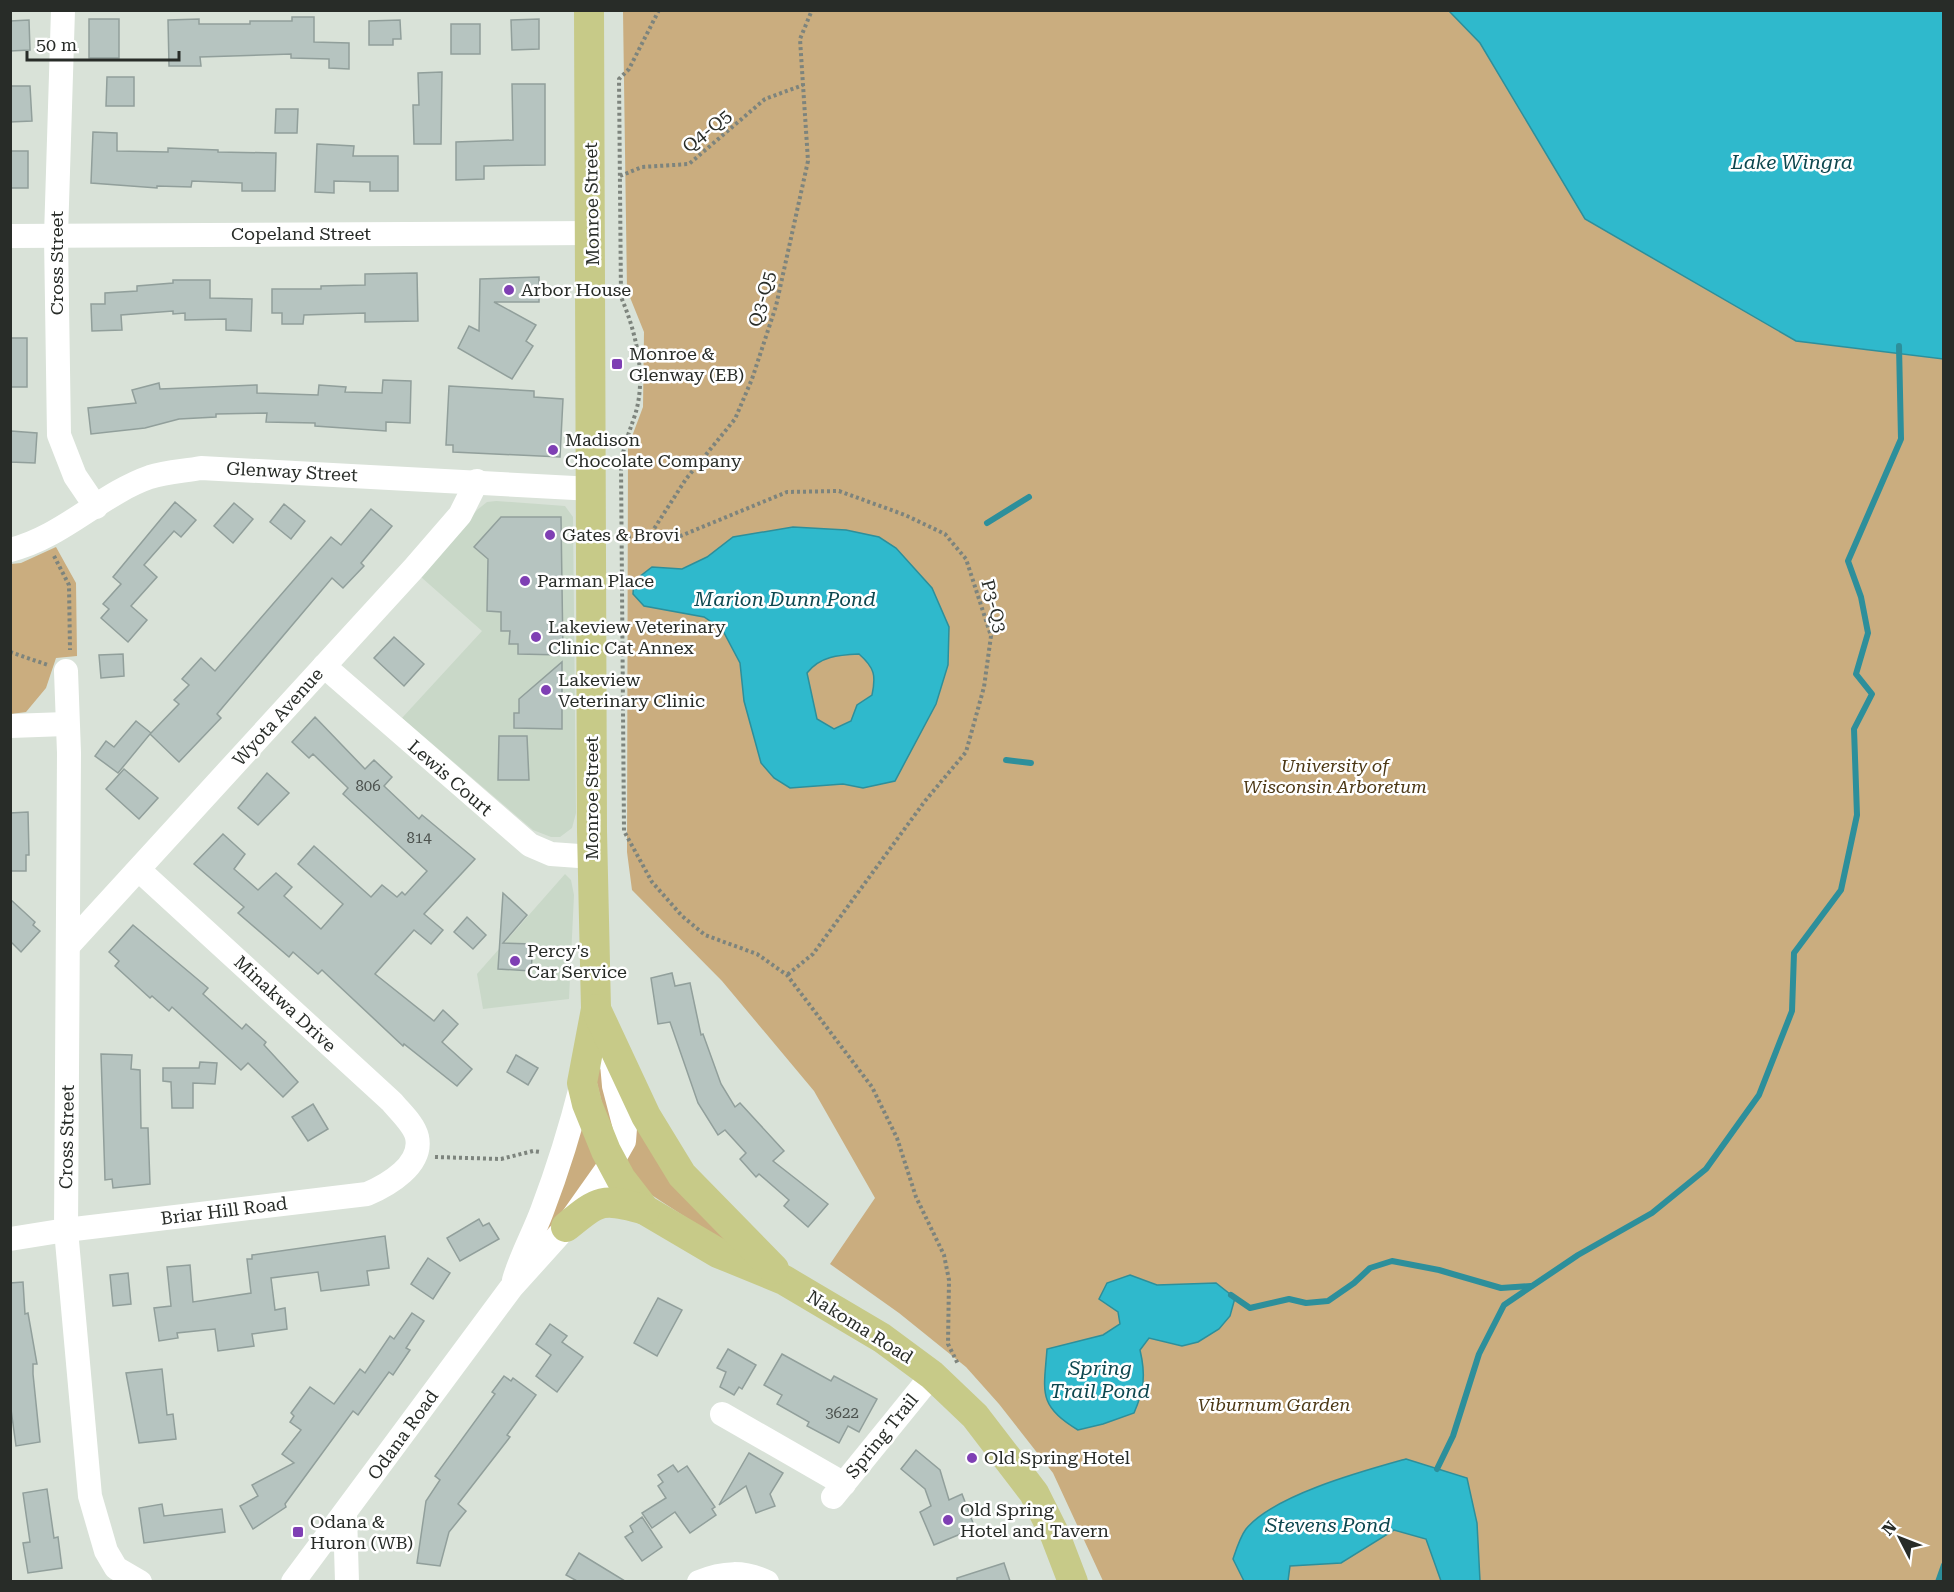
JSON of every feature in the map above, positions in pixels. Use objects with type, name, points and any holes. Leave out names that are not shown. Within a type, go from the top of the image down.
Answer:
[{"type":"main road","name":"Monroe Street","points":[[589,10],[593,489],[592,857],[603,1022],[646,1116],[682,1175],[784,1280]]},
{"type":"main road","name":"Monroe Street","points":[[603,1022],[582,1083],[597,1132],[612,1162]]},
{"type":"main road","name":"Nakoma Road","points":[[612,1162],[621,1179],[645,1210],[718,1253],[784,1280],[882,1338],[932,1375],[975,1416],[1034,1493],[1055,1535],[1073,1581]]},
{"type":"main road","points":[[566,1227],[600,1202],[616,1202],[645,1210]]},
{"type":"street","name":"Cross Street","points":[[63,10],[56,236],[59,435],[75,476],[96,507]]},
{"type":"street","name":"Copeland Street","points":[[10,236],[592,233]]},
{"type":"street","name":"Glenway Street","points":[[10,550],[52,535],[150,477],[201,468],[593,489]]},
{"type":"street","name":"Wyota Avenue","points":[[69,945],[460,515],[477,481]]},
{"type":"street","name":"Lewis Court","points":[[324,666],[530,845],[551,854],[592,857]]},
{"type":"street","name":"Cross Street","points":[[66,671],[66,724],[69,753],[66,1230],[90,1496],[98,1530],[116,1568],[140,1581]]},
{"type":"street","points":[[10,726],[66,724]]},
{"type":"street","name":"Minakwa Drive","points":[[139,870],[392,1102],[414,1131],[416,1149]]},
{"type":"street","name":"Monroe Street","points":[[603,1022],[614,1086],[625,1128],[624,1142],[612,1162]]},
{"type":"street","name":"Odana Road","points":[[511,1288],[522,1253],[562,1159],[582,1083]]},
{"type":"street","name":"Briar Hill Road","points":[[10,1239],[66,1230],[368,1194],[409,1166],[416,1149]]},
{"type":"street","name":"Odana Road","points":[[293,1581],[511,1288],[566,1227],[612,1162]]},
{"type":"street","name":"Spring Trail","points":[[723,1414],[838,1491],[932,1375]]},
{"type":"street","points":[[345,1514],[347,1581]]},
{"type":"street","points":[[699,1581],[730,1573],[767,1581]]},
{"type":"path","points":[[659,10],[629,69],[619,79],[621,297],[634,326],[640,384],[635,414],[625,437],[621,464],[624,831],[652,882],[682,916],[705,934],[758,954],[787,975],[872,1087],[897,1138],[916,1197],[944,1255],[949,1280],[948,1344]]},
{"type":"path","name":"Q3-Q5","points":[[650,535],[686,479],[735,419],[752,379],[776,306],[808,161],[800,39],[812,10]]},
{"type":"path","name":"Q4-Q5","points":[[620,176],[642,167],[689,164],[765,99],[803,84]]},
{"type":"path","name":"P3-Q3","points":[[650,535],[678,537],[787,492],[839,491],[905,515],[945,534],[966,559],[991,636],[984,687],[966,752],[919,810],[813,954],[787,975]]},
{"type":"path","points":[[10,652],[66,671],[70,662],[69,585],[52,552],[52,535]]},
{"type":"path","points":[[622,537],[650,535]]},
{"type":"path","points":[[416,1149],[459,1160],[501,1159],[533,1151],[547,1154]]},
{"type":"shaded area","points":[[487,502],[565,506],[573,517],[576,813],[572,828],[560,837],[551,837],[533,830],[402,718],[482,631],[421,577],[477,510]]},
{"type":"shaded area","points":[[565,874],[571,880],[574,895],[569,999],[483,1009],[477,974]]},
{"type":"green space","name":"University of Wisconsin Arboretum","points":[[623,11],[1449,11],[1796,341],[1943,359],[1943,1581],[1103,1581],[1053,1473],[999,1404],[966,1367],[899,1313],[830,1264],[875,1198],[814,1091],[722,981],[632,890],[627,852],[628,447],[643,407],[644,332],[627,290]]},
{"type":"green space","points":[[56,547],[76,583],[77,656],[56,658],[46,688],[26,712],[11,714],[11,564],[21,563]]},
{"type":"green space","points":[[615,1058],[739,1252],[647,1192],[625,1161]]},
{"type":"green space","points":[[601,1069],[615,1112],[611,1140],[596,1079],[596,1070]]},
{"type":"green space","points":[[582,1114],[603,1163],[542,1241]]},
{"type":"water","name":"Lake Wingra","points":[[1449,11],[1943,11],[1943,359],[1796,341],[1585,219],[1480,43]]},
{"type":"water","name":"Marion Dunn Pond","points":[[793,527],[846,530],[879,537],[896,548],[932,588],[949,627],[948,665],[936,704],[895,781],[863,788],[843,784],[790,788],[774,778],[761,763],[744,701],[740,663],[722,629],[704,617],[644,606],[633,594],[634,581],[652,567],[682,569],[707,557],[733,537]],"holes":[[[859,654],[873,673],[872,695],[857,705],[851,721],[834,729],[817,719],[807,673],[818,663],[830,658]]]},
{"type":"water","name":"Spring Trail Pond","points":[[1130,1275],[1157,1285],[1216,1283],[1235,1298],[1230,1316],[1219,1329],[1198,1342],[1182,1346],[1149,1338],[1140,1350],[1143,1382],[1134,1413],[1078,1430],[1055,1413],[1049,1405],[1045,1387],[1047,1349],[1103,1335],[1120,1324],[1118,1312],[1099,1299],[1107,1283]]},
{"type":"water","name":"Stevens Pond","points":[[1406,1459],[1467,1478],[1477,1523],[1480,1581],[1441,1581],[1426,1539],[1394,1530],[1341,1563],[1290,1566],[1288,1581],[1244,1581],[1233,1559],[1244,1532],[1259,1517],[1277,1505],[1320,1486]]},
{"type":"building","points":[[292,17],[314,17],[314,42],[349,43],[349,69],[329,68],[329,59],[291,58],[291,54],[200,57],[201,66],[169,66],[168,20],[199,19],[199,24],[250,24],[250,21],[292,21]]},
{"type":"building","points":[[89,19],[119,19],[119,58],[89,58]]},
{"type":"building","points":[[539,19],[539,49],[512,50],[511,20]]},
{"type":"building","points":[[29,20],[30,50],[10,51],[10,21]]},
{"type":"building","points":[[400,20],[401,39],[393,39],[393,45],[369,45],[369,21]]},
{"type":"building","points":[[451,24],[480,24],[480,54],[451,54]]},
{"type":"building","points":[[442,72],[441,144],[414,144],[413,105],[419,105],[418,73]]},
{"type":"building","points":[[107,77],[134,77],[134,106],[106,106]]},
{"type":"building","points":[[512,84],[545,84],[545,165],[484,166],[484,179],[456,180],[456,142],[513,140]]},
{"type":"building","points":[[10,86],[30,86],[32,121],[10,122]]},
{"type":"building","points":[[276,109],[298,109],[297,133],[275,133]]},
{"type":"building","points":[[93,132],[117,133],[117,151],[168,152],[168,148],[276,153],[275,191],[242,191],[242,183],[192,181],[191,187],[157,186],[157,188],[91,183]]},
{"type":"building","points":[[317,144],[354,146],[353,156],[398,156],[398,191],[370,191],[370,182],[334,181],[334,193],[315,192]]},
{"type":"building","points":[[10,151],[28,151],[28,188],[10,188]]},
{"type":"building","points":[[417,273],[418,321],[365,322],[365,313],[304,315],[303,324],[282,324],[282,313],[272,313],[272,289],[321,289],[321,286],[365,285],[365,274]]},
{"type":"building","points":[[539,277],[539,302],[494,302],[536,325],[526,341],[533,346],[512,379],[458,348],[469,326],[479,331],[480,279]]},
{"type":"building","points":[[173,280],[210,280],[210,298],[252,299],[251,331],[226,330],[226,319],[185,320],[185,313],[173,314],[173,311],[121,315],[122,330],[92,331],[91,304],[105,304],[105,293],[137,291],[137,286],[173,283]]},
{"type":"building","points":[[10,338],[27,338],[27,387],[10,387]]},
{"type":"building","points":[[383,380],[411,381],[410,423],[386,422],[386,431],[315,426],[315,423],[266,422],[267,413],[216,414],[216,417],[179,419],[145,428],[91,434],[88,408],[136,403],[132,390],[159,383],[160,389],[257,385],[257,393],[318,395],[319,385],[346,387],[345,392],[382,393]]},
{"type":"building","points":[[449,386],[534,391],[534,397],[563,399],[560,457],[453,452],[453,445],[446,445]]},
{"type":"building","points":[[11,431],[37,433],[35,463],[10,462]]},
{"type":"building","points":[[175,502],[196,520],[181,537],[174,531],[144,565],[157,577],[131,606],[147,620],[128,642],[101,618],[109,609],[103,604],[121,584],[113,577]]},
{"type":"building","points":[[234,503],[253,519],[233,543],[214,526]]},
{"type":"building","points":[[284,504],[305,521],[291,539],[270,522]]},
{"type":"building","points":[[371,509],[392,526],[361,563],[364,566],[343,588],[332,578],[217,714],[221,718],[179,762],[150,734],[118,773],[95,756],[106,741],[114,747],[136,721],[151,733],[179,704],[174,700],[189,685],[182,679],[201,658],[215,671],[331,537],[341,545]]},
{"type":"building","name":"Parman Place","points":[[501,517],[561,517],[563,655],[518,654],[518,644],[509,644],[510,631],[501,631],[501,612],[487,611],[488,559],[474,547]]},
{"type":"building","points":[[394,637],[424,664],[404,686],[374,658]]},
{"type":"building","points":[[123,654],[124,676],[101,678],[99,655]]},
{"type":"building","points":[[562,662],[562,729],[514,728],[514,713],[519,713],[519,699]]},
{"type":"building","points":[[315,717],[365,769],[374,760],[392,777],[384,786],[419,819],[422,815],[475,859],[424,914],[443,930],[431,944],[414,930],[375,974],[434,1021],[443,1010],[458,1024],[442,1042],[472,1069],[457,1086],[404,1044],[403,1046],[322,970],[318,974],[293,952],[289,957],[238,913],[244,907],[194,864],[223,834],[245,854],[234,869],[258,890],[276,873],[292,887],[284,896],[321,929],[343,904],[298,864],[314,846],[371,897],[382,885],[397,897],[402,892],[405,895],[427,871],[343,794],[348,788],[313,754],[309,758],[292,742]]},
{"type":"building","points":[[499,736],[527,736],[529,780],[498,780]]},
{"type":"building","points":[[124,769],[158,798],[139,819],[106,789]]},
{"type":"building","points":[[267,773],[289,793],[258,825],[238,808]]},
{"type":"building","points":[[28,812],[29,855],[26,855],[26,871],[10,871],[10,813]]},
{"type":"building","points":[[503,893],[527,915],[503,943],[533,944],[531,971],[498,969]]},
{"type":"building","points":[[10,899],[35,922],[33,925],[40,931],[21,952],[10,941]]},
{"type":"building","points":[[467,917],[486,935],[473,949],[454,932]]},
{"type":"building","points":[[133,925],[208,988],[203,994],[242,1029],[246,1024],[266,1042],[264,1045],[298,1082],[283,1097],[248,1063],[241,1070],[172,1007],[169,1011],[152,996],[150,998],[115,966],[119,961],[109,952]]},
{"type":"building","points":[[672,973],[675,986],[690,983],[701,1035],[703,1034],[721,1084],[735,1107],[740,1103],[784,1151],[773,1161],[828,1204],[808,1227],[784,1206],[789,1200],[759,1174],[756,1177],[740,1159],[746,1153],[725,1130],[718,1135],[698,1103],[670,1022],[658,1024],[651,978]]},
{"type":"building","points":[[101,1054],[132,1055],[131,1069],[140,1070],[141,1128],[148,1128],[150,1184],[113,1188],[112,1179],[105,1180]]},
{"type":"building","points":[[516,1055],[538,1068],[528,1085],[507,1072]]},
{"type":"building","points":[[200,1062],[217,1063],[215,1084],[193,1083],[193,1108],[172,1108],[171,1082],[163,1081],[163,1068],[199,1068]]},
{"type":"building","points":[[313,1104],[328,1129],[308,1141],[292,1117]]},
{"type":"building","points":[[479,1219],[483,1226],[489,1223],[499,1239],[460,1261],[447,1238]]},
{"type":"building","points":[[385,1236],[389,1268],[367,1271],[369,1285],[321,1291],[318,1272],[271,1278],[275,1310],[285,1308],[287,1329],[252,1334],[254,1346],[218,1351],[215,1329],[177,1333],[178,1338],[159,1341],[154,1308],[171,1306],[167,1267],[190,1265],[193,1302],[251,1293],[247,1259],[252,1259],[252,1255]]},
{"type":"building","points":[[428,1258],[450,1273],[433,1299],[411,1284]]},
{"type":"building","points":[[128,1273],[131,1304],[113,1306],[110,1275]]},
{"type":"building","points":[[23,1282],[25,1314],[28,1313],[37,1364],[33,1364],[33,1374],[40,1442],[16,1446],[10,1402],[10,1283]]},
{"type":"building","points":[[658,1298],[682,1310],[657,1356],[634,1343]]},
{"type":"building","points":[[412,1313],[424,1321],[406,1348],[410,1350],[393,1375],[389,1372],[358,1415],[353,1411],[285,1504],[286,1507],[253,1529],[240,1506],[258,1496],[252,1485],[294,1463],[282,1454],[301,1430],[290,1422],[294,1416],[291,1413],[310,1387],[334,1404],[360,1369],[365,1373],[390,1336],[394,1339]]},
{"type":"building","points":[[550,1324],[567,1336],[562,1342],[583,1357],[557,1392],[536,1376],[551,1355],[536,1344]]},
{"type":"building","points":[[728,1349],[756,1365],[742,1389],[739,1387],[734,1395],[720,1387],[726,1372],[717,1368]]},
{"type":"building","points":[[782,1354],[831,1381],[834,1376],[877,1399],[859,1432],[848,1426],[839,1443],[807,1426],[809,1422],[777,1404],[782,1395],[764,1385]]},
{"type":"building","points":[[162,1369],[167,1415],[173,1414],[176,1439],[139,1443],[126,1373]]},
{"type":"building","points":[[504,1376],[511,1381],[513,1378],[536,1395],[507,1435],[510,1437],[458,1504],[466,1511],[449,1532],[440,1566],[417,1563],[426,1501],[440,1480],[435,1476],[495,1394],[492,1392]]},
{"type":"building","name":"Old Spring Hotel and Tavern","points":[[916,1450],[940,1470],[949,1500],[962,1494],[975,1528],[934,1545],[920,1512],[931,1506],[925,1489],[901,1469]]},
{"type":"building","points":[[749,1453],[783,1473],[770,1494],[775,1506],[756,1513],[746,1486],[719,1505]]},
{"type":"building","points":[[673,1465],[678,1472],[687,1466],[715,1507],[712,1509],[716,1515],[690,1533],[675,1512],[652,1528],[642,1513],[666,1498],[658,1486],[663,1482],[658,1475]]},
{"type":"building","points":[[47,1489],[54,1538],[58,1537],[62,1568],[28,1573],[23,1543],[30,1542],[23,1493]]},
{"type":"building","points":[[162,1504],[164,1516],[222,1509],[225,1532],[144,1543],[139,1508]]},
{"type":"building","points":[[642,1517],[662,1547],[642,1561],[625,1537],[633,1532],[630,1526]]},
{"type":"building","points":[[579,1553],[625,1581],[577,1581],[566,1575]]},
{"type":"building","points":[[1004,1563],[1010,1581],[957,1581],[957,1578]]},
{"type":"waterway","points":[[1437,1469],[1453,1436],[1479,1354],[1504,1305],[1578,1255],[1652,1213],[1706,1169],[1759,1095],[1792,1011],[1794,953],[1841,890],[1857,815],[1854,729],[1872,694],[1856,674],[1868,633],[1861,597],[1848,561],[1901,439],[1899,346]]},
{"type":"waterway","points":[[987,523],[1029,497]]},
{"type":"waterway","points":[[1006,760],[1031,763]]},
{"type":"waterway","points":[[1231,1295],[1250,1308],[1289,1299],[1306,1303],[1328,1301],[1354,1283],[1370,1268],[1392,1261],[1439,1270],[1501,1288],[1531,1286]]},
{"type":"waterway","points":[[1938,1582],[1944,1565]]},
{"type":"place","name":"Arbor House","points":[[509,290]]},
{"type":"place","name":"Monroe & Glenway (EB)","points":[[617,364]]},
{"type":"place","name":"Madison Chocolate Company","points":[[553,450]]},
{"type":"place","name":"Gates & Brovi","points":[[550,535]]},
{"type":"place","name":"Parman Place","points":[[525,581]]},
{"type":"place","name":"Lakeview Veterinary Clinic Cat Annex","points":[[536,637]]},
{"type":"place","name":"Lakeview Veterinary Clinic","points":[[546,690]]},
{"type":"place","name":"Percy's Car Service","points":[[515,961]]},
{"type":"place","name":"Old Spring Hotel","points":[[972,1458]]},
{"type":"place","name":"Old Spring Hotel and Tavern","points":[[948,1520]]},
{"type":"place","name":"Odana & Huron (WB)","points":[[298,1532]]},
{"type":"park label","name":"Viburnum Garden","points":[[1274,1405]]}]
